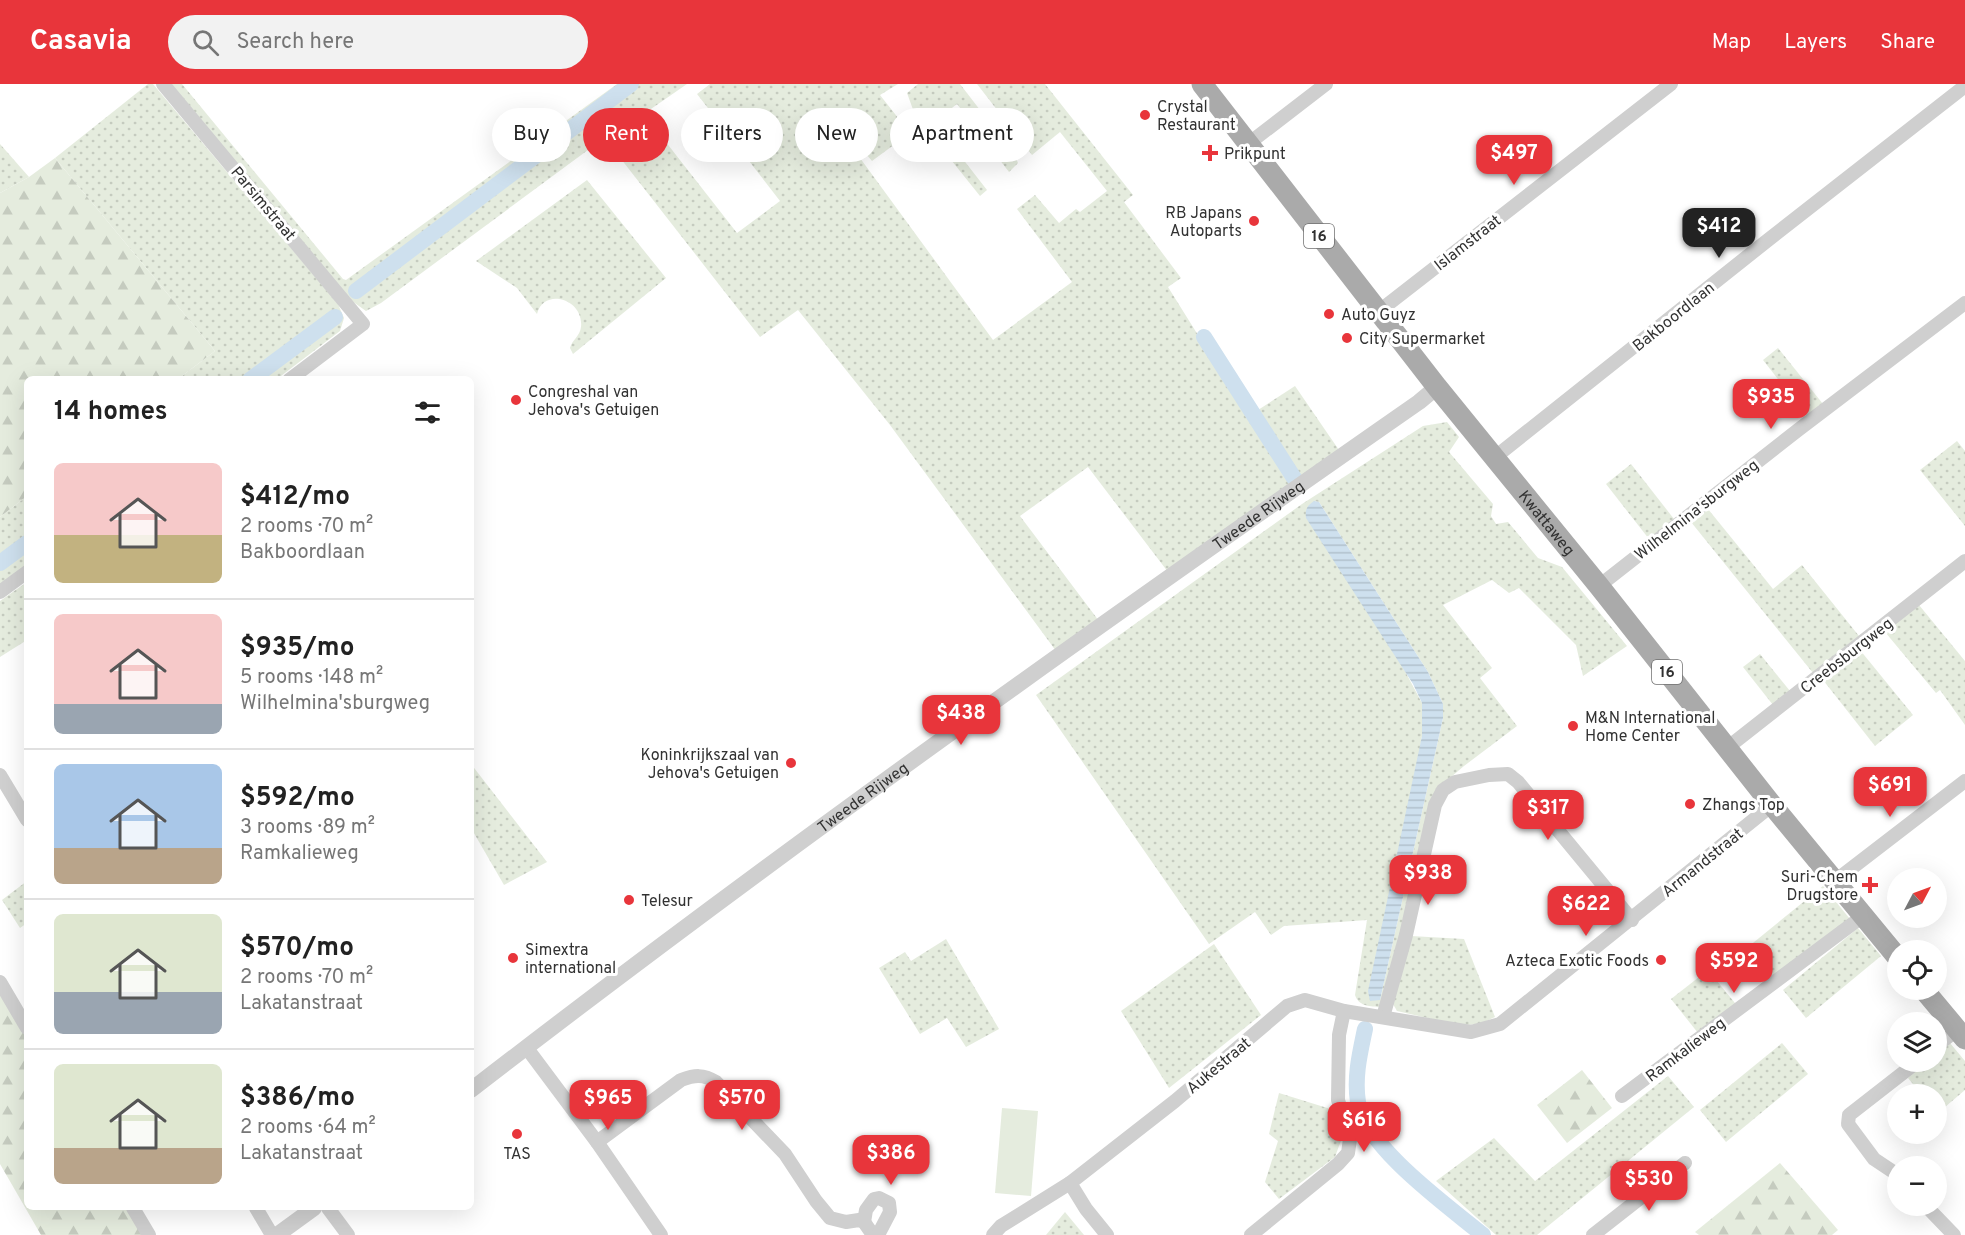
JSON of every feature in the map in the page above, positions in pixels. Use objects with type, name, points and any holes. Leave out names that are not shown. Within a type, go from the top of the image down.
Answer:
[{"type":"main road","name":"Kwattaweg","points":[[1202,84],[1494,459],[1887,945]]},
{"type":"main road","points":[[1932,1000],[1961,1035]]},
{"type":"street","name":"Parsimstraat","points":[[163,84],[363,324],[294,376]]},
{"type":"street","points":[[1248,144],[1326,84]]},
{"type":"street","name":"Islamstraat","points":[[1378,312],[1671,84]]},
{"type":"street","name":"Bakboordlaan","points":[[1494,459],[1965,86]]},
{"type":"street","name":"Wilhelmina'sburgweg","points":[[1599,586],[1965,303]]},
{"type":"street","name":"Tweede Rijweg","points":[[474,1088],[575,1008],[978,712],[1419,402],[1437,387]]},
{"type":"street","name":"Creebsburgweg","points":[[1727,748],[1965,561]]},
{"type":"street","points":[[0,592],[24,574]]},
{"type":"street","points":[[1383,1017],[1406,935],[1435,805],[1443,790],[1455,782],[1489,775],[1508,774],[1518,782],[1632,920]]},
{"type":"street","points":[[0,775],[24,815]]},
{"type":"street","points":[[1835,881],[1965,781]]},
{"type":"street","name":"Armandstraat","points":[[1383,1017],[1471,1032],[1500,1024],[1632,920],[1772,804]]},
{"type":"street","name":"Ramkalieweg","points":[[1622,1096],[1863,916]]},
{"type":"street","points":[[0,982],[24,1023]]},
{"type":"street","name":"Aukestraat","points":[[993,1235],[1001,1226],[1070,1183],[1174,1101],[1287,1006],[1305,1000],[1344,1011],[1383,1017]]},
{"type":"street","points":[[1251,1235],[1338,1164],[1348,1153],[1350,1139],[1338,1100],[1339,1035],[1344,1011]]},
{"type":"street","points":[[1947,1042],[1961,1035]]},
{"type":"street","points":[[526,1047],[597,1142],[661,1235]]},
{"type":"street","points":[[1887,1168],[1874,1159],[1848,1124],[1849,1115],[1904,1072]]},
{"type":"street","points":[[597,1142],[681,1080],[696,1075],[708,1077],[716,1082],[785,1154],[830,1218],[846,1222],[859,1220],[864,1222],[873,1235]]},
{"type":"street","points":[[1593,1235],[1685,1164]]},
{"type":"street","points":[[1070,1183],[1086,1209],[1107,1235]]},
{"type":"street","points":[[864,1222],[866,1210],[874,1199],[879,1198],[889,1203],[890,1212],[878,1235]]},
{"type":"street","points":[[134,1210],[149,1235]]},
{"type":"street","points":[[257,1210],[272,1235]]},
{"type":"street","points":[[277,1235],[311,1210]]},
{"type":"street","points":[[329,1210],[348,1235]]},
{"type":"street","points":[[1936,1216],[1954,1235]]},
{"type":"green space","points":[[148,84],[153,84],[338,304],[344,318],[340,331],[281,376],[182,376],[215,351],[55,158]]},
{"type":"green space","points":[[169,84],[182,84],[346,280],[509,162],[571,162],[571,117],[583,109],[583,154],[381,303],[366,311],[349,299]]},
{"type":"green space","points":[[617,84],[687,84],[652,108],[584,108]]},
{"type":"green space","points":[[710,84],[898,84],[880,95],[890,108],[890,148],[878,157],[878,108],[795,108],[795,162],[863,162],[993,340],[1072,282],[1017,209],[1035,195],[1059,223],[1076,209],[1080,212],[1107,191],[1060,132],[1034,153],[1034,108],[996,108],[977,84],[1045,84],[1133,195],[1124,202],[1181,278],[1168,287],[1293,487],[1168,572],[1088,467],[1020,516],[1099,621],[1056,651],[890,425],[798,310],[760,337],[623,162],[669,162],[669,146],[737,233],[780,201],[750,162],[783,162],[783,108],[708,108],[697,94]]},
{"type":"green space","points":[[918,84],[960,84],[979,108],[960,108],[957,104],[952,108],[912,108],[907,93]]},
{"type":"green space","points":[[0,144],[29,177],[0,193]]},
{"type":"green space","points":[[55,158],[215,351],[182,376],[24,376],[24,498],[0,517],[0,193],[29,177]]},
{"type":"green space","points":[[953,162],[965,162],[987,190],[980,196]]},
{"type":"green space","points":[[1001,162],[1018,162],[1018,163],[1009,172]]},
{"type":"green space","points":[[587,180],[666,278],[573,354],[570,348],[581,327],[580,317],[570,303],[555,299],[547,301],[537,314],[517,288],[476,261]]},
{"type":"green space","points":[[1778,348],[1823,404],[1807,416],[1763,360]]},
{"type":"green space","points":[[1295,386],[1341,453],[1303,479],[1258,410]]},
{"type":"green space","points":[[1447,422],[1459,437],[1449,452],[1493,504],[1491,516],[1496,524],[1508,522],[1538,558],[1562,567],[1627,646],[1583,676],[1576,645],[1519,588],[1509,593],[1492,580],[1443,605],[1492,668],[1480,678],[1517,726],[1444,783],[1383,1004],[1379,1007],[1361,1003],[1355,995],[1367,920],[1284,926],[1271,935],[1255,912],[1209,944],[1036,695],[1302,504],[1423,426]],"holes":[[[1314,501],[1319,502],[1428,672],[1443,704],[1443,718],[1380,1000],[1422,736],[1422,703]]]},
{"type":"green space","points":[[1957,441],[1965,451],[1965,526],[1920,470]]},
{"type":"green space","points":[[1631,464],[1674,519],[1649,539],[1606,484]]},
{"type":"green space","points":[[24,498],[24,567],[0,585],[0,517]]},
{"type":"green space","points":[[1708,509],[1773,589],[1802,565],[1859,636],[1813,673],[1691,522]]},
{"type":"green space","points":[[24,584],[24,642],[0,657],[0,601]]},
{"type":"green space","points":[[1919,605],[1965,661],[1965,725],[1940,690],[1936,693],[1885,632]]},
{"type":"green space","points":[[1860,650],[1913,715],[1875,746],[1823,680]]},
{"type":"green space","points":[[1760,654],[1790,691],[1773,705],[1743,667]]},
{"type":"green space","points":[[474,768],[547,862],[504,885],[474,833]]},
{"type":"green space","points":[[24,883],[24,925],[20,928],[2,900]]},
{"type":"green space","points":[[1823,886],[1850,919],[1774,980],[1748,947]]},
{"type":"green space","points":[[1858,928],[1881,956],[1806,1018],[1783,990]]},
{"type":"green space","points":[[1411,936],[1464,939],[1495,1017],[1482,1023],[1462,1026],[1397,1011],[1393,1004]]},
{"type":"green space","points":[[946,939],[999,1029],[966,1047],[947,1018],[920,1034],[879,968],[905,952],[911,961]]},
{"type":"green space","points":[[1214,944],[1261,1015],[1169,1088],[1121,1011]]},
{"type":"green space","points":[[1708,970],[1739,1008],[1702,1038],[1671,999]]},
{"type":"green space","points":[[0,988],[24,1028],[24,1206],[0,1164]]},
{"type":"green space","points":[[1782,1043],[1808,1074],[1726,1142],[1700,1110]]},
{"type":"green space","points":[[1950,1043],[1965,1061],[1965,1090],[1947,1105],[1947,1084],[1913,1084],[1908,1078],[1915,1072],[1947,1072],[1947,1046]]},
{"type":"green space","points":[[1582,1070],[1612,1108],[1567,1143],[1537,1105]]},
{"type":"green space","points":[[1668,1076],[1694,1107],[1537,1235],[1496,1235],[1436,1181],[1494,1138],[1535,1181]]},
{"type":"green space","points":[[1279,1093],[1337,1111],[1344,1132],[1335,1157],[1279,1199],[1265,1182],[1278,1141],[1269,1134]]},
{"type":"green space","points":[[1002,1108],[1038,1111],[1031,1196],[995,1193]]},
{"type":"green space","points":[[1780,1163],[1838,1230],[1832,1235],[1699,1235],[1695,1232]]},
{"type":"green space","points":[[27,1210],[132,1210],[147,1235],[41,1235]]},
{"type":"green space","points":[[1065,1212],[1084,1235],[1046,1235]]},
{"type":"water","points":[[1314,501],[1319,502],[1428,672],[1443,704],[1443,718],[1380,1000],[1370,1001],[1368,991],[1422,736],[1422,703],[1413,684],[1306,518],[1307,508]]},
{"type":"waterway","points":[[356,291],[631,84]]},
{"type":"waterway","points":[[255,376],[335,317]]},
{"type":"waterway","points":[[1204,337],[1294,478]]},
{"type":"waterway","points":[[0,563],[24,545]]},
{"type":"waterway","points":[[1365,1029],[1357,1083],[1358,1102],[1364,1119],[1391,1156],[1430,1192],[1483,1235]]},
{"type":"place","name":"Crystal Restaurant","points":[[1145,115]]},
{"type":"place","name":"Prikpunt","points":[[1210,153]]},
{"type":"place","name":"RB Japans Autoparts","points":[[1254,221]]},
{"type":"place","name":"Auto Guyz","points":[[1329,314]]},
{"type":"place","name":"City Supermarket","points":[[1347,338]]},
{"type":"place","name":"Congreshal van Jehova's Getuigen","points":[[516,400]]},
{"type":"place","name":"M&N International Home Center","points":[[1573,726]]},
{"type":"place","name":"Koninkrijkszaal van Jehova's Getuigen","points":[[791,763]]},
{"type":"place","name":"Zhangs Top","points":[[1690,804]]},
{"type":"place","name":"Suri-Chem Drugstore","points":[[1870,885]]},
{"type":"place","name":"Telesur","points":[[629,900]]},
{"type":"place","name":"Simextra international","points":[[513,958]]},
{"type":"place","name":"Azteca Exotic Foods","points":[[1661,960]]},
{"type":"place","name":"TAS","points":[[517,1134]]}]
